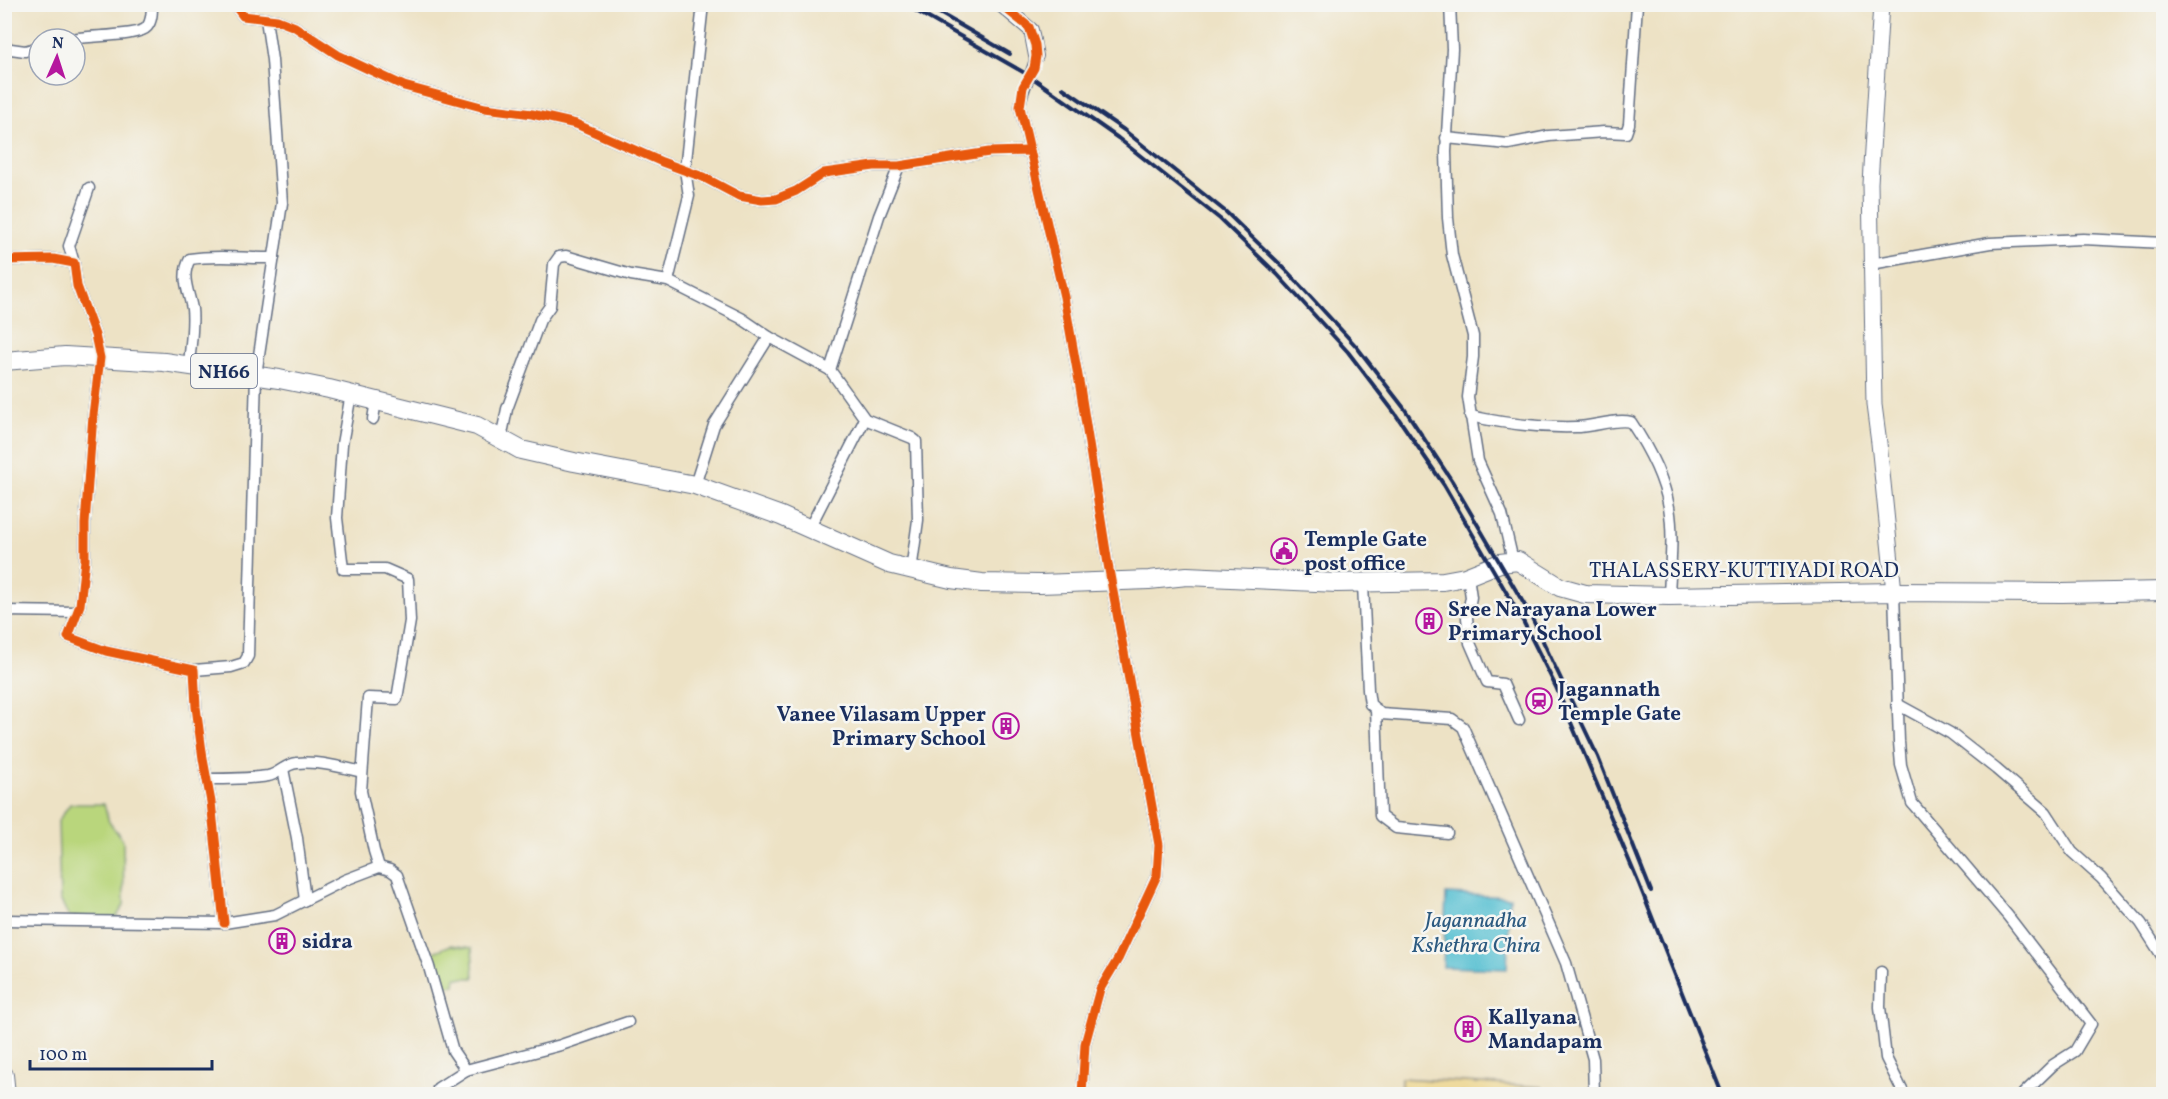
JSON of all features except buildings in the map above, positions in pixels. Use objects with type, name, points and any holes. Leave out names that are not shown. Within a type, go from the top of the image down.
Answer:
[{"type":"main road","points":[[1881,4],[1870,183],[1874,405],[1894,592]]},
{"type":"main road","name":"NH66","points":[[4,361],[65,356],[189,366],[256,375],[351,394],[440,416],[477,426],[501,438]]},
{"type":"main road","points":[[501,438],[521,450],[695,484],[782,516],[890,564],[911,571],[982,583],[1112,582],[1186,576],[1364,584],[1443,581],[1468,576],[1500,563],[1513,561]]},
{"type":"main road","name":"THALASSERY-KUTTIYADI ROAD","points":[[1513,561],[1526,565],[1560,587],[1578,593],[1669,596],[2163,591]]},
{"type":"main road","points":[[4,1075],[6,1095]]},
{"type":"street","points":[[87,36],[138,33],[149,24],[152,4]]},
{"type":"street","points":[[234,4],[243,16],[277,20],[295,27],[338,55],[404,87],[485,108],[532,114],[576,124],[703,177],[739,196],[762,200],[776,199],[796,191],[824,173],[874,166],[899,166],[989,152],[1030,151]]},
{"type":"street","points":[[668,281],[689,196],[685,170],[703,4]]},
{"type":"street","points":[[1000,4],[1031,30],[1036,56],[1034,68],[1023,87],[1020,107],[1064,297],[1108,564],[1159,845],[1157,876],[1118,959],[1100,990],[1085,1044],[1082,1095]]},
{"type":"street","points":[[1450,4],[1452,50],[1446,138],[1446,186],[1452,255],[1473,336],[1468,397],[1470,416],[1478,461],[1502,514],[1513,561]]},
{"type":"street","points":[[1446,138],[1508,144],[1549,136],[1604,132],[1626,133],[1629,124],[1637,4]]},
{"type":"street","points":[[89,188],[69,246],[77,286],[95,335],[100,358],[93,415],[85,524],[85,560],[77,612],[68,637],[106,651],[194,670],[231,667],[244,663],[248,656],[256,375],[282,203],[272,60],[266,19]]},
{"type":"street","points":[[4,48],[27,50]]},
{"type":"street","points":[[830,370],[879,216],[899,166]]},
{"type":"street","points":[[1871,264],[1990,243],[2083,239],[2163,243]]},
{"type":"street","points":[[189,366],[192,311],[184,277],[185,268],[190,260],[217,256],[274,258]]},
{"type":"street","points":[[501,438],[507,409],[540,320],[550,306],[554,264],[559,257],[566,256],[630,275],[668,281],[741,318],[769,337],[830,370],[865,419],[916,441],[918,520],[911,571]]},
{"type":"street","points":[[4,260],[52,260],[74,263]]},
{"type":"street","points":[[695,484],[714,425],[769,337]]},
{"type":"street","points":[[351,394],[342,444],[337,518],[343,569],[385,569],[408,579],[410,621],[397,699],[368,698],[362,772],[363,800],[379,867]]},
{"type":"street","points":[[373,419],[376,400]]},
{"type":"street","points":[[1470,416],[1503,424],[1546,428],[1599,425],[1623,420],[1631,422],[1659,477],[1669,506],[1671,547],[1669,596]]},
{"type":"street","points":[[809,529],[865,419]]},
{"type":"street","points":[[1468,576],[1471,597],[1467,618],[1470,643],[1486,682],[1503,684],[1519,720]]},
{"type":"street","points":[[1364,584],[1370,704],[1381,714],[1452,719],[1463,727],[1566,963],[1593,1059],[1593,1095]]},
{"type":"street","points":[[1894,592],[1901,765],[1912,803],[2007,916],[2091,1024],[2075,1051],[2053,1065],[2023,1095]]},
{"type":"street","points":[[4,611],[77,612]]},
{"type":"street","points":[[194,670],[196,707],[224,923]]},
{"type":"street","points":[[1898,704],[1950,734],[1996,769],[2046,812],[2072,852],[2101,878],[2141,923],[2163,959]]},
{"type":"street","points":[[1376,710],[1380,816],[1396,828],[1447,833]]},
{"type":"street","points":[[207,779],[268,776],[287,765],[297,763],[342,767],[362,772]]},
{"type":"street","points":[[283,769],[297,838],[305,900]]},
{"type":"street","points":[[4,920],[224,923],[275,915],[345,880],[379,867],[390,870],[397,875],[402,888],[453,1051],[466,1070]]},
{"type":"street","points":[[1881,972],[1880,1007],[1886,1058],[1904,1095]]},
{"type":"street","points":[[438,1095],[438,1088],[466,1070],[561,1045],[628,1022]]},
{"type":"green space","points":[[70,804],[104,804],[109,822],[123,840],[124,905],[116,918],[69,917],[60,899],[58,821]]},
{"type":"green space","points":[[451,945],[472,948],[474,978],[456,978],[455,985],[447,986],[438,977],[431,953]]},
{"type":"sand","points":[[1401,1078],[1542,1087],[1542,1094],[1401,1094]]},
{"type":"water","name":"Jagannadha Kshethra Chira","points":[[1446,894],[1510,897],[1507,969],[1443,967]]},
{"type":"railway","points":[[904,4],[1030,76],[1118,138],[1220,219],[1277,274],[1348,352],[1394,412],[1444,485],[1523,621],[1556,687],[1639,884],[1722,1094]]},
{"type":"railway","points":[[924,4],[1010,54]]},
{"type":"railway","points":[[1063,88],[1124,130],[1226,212],[1285,269],[1356,346],[1404,408],[1452,481],[1531,616],[1598,757],[1651,891]]},
{"type":"cycle path","points":[[234,4],[243,16],[277,20],[295,27],[338,55],[404,86],[485,108],[532,114],[576,124],[662,162],[703,177],[739,196],[762,200],[776,199],[796,191],[824,173],[874,166],[899,166],[989,152],[1030,151]]},
{"type":"cycle path","points":[[1000,4],[1029,27],[1035,45],[1034,68],[1023,87],[1020,107],[1064,297],[1108,564],[1159,845],[1157,875],[1118,959],[1100,989],[1085,1044],[1082,1094]]},
{"type":"cycle path","points":[[4,260],[53,259],[74,263],[77,286],[95,335],[100,358],[93,415],[85,524],[85,560],[80,605],[68,637],[106,651],[194,670],[196,707],[211,802],[224,923]]},
{"type":"place","name":"Temple Gate post office","points":[[1284,551]]},
{"type":"place","name":"Sree Narayana Lower Primary School","points":[[1429,621]]},
{"type":"place","name":"Jagannath Temple Gate","points":[[1539,701]]},
{"type":"place","name":"Vanee Vilasam Upper Primary School","points":[[1006,726]]},
{"type":"place","name":"sidra","points":[[282,941]]},
{"type":"place","name":"Kallyana Mandapam","points":[[1468,1029]]}]
